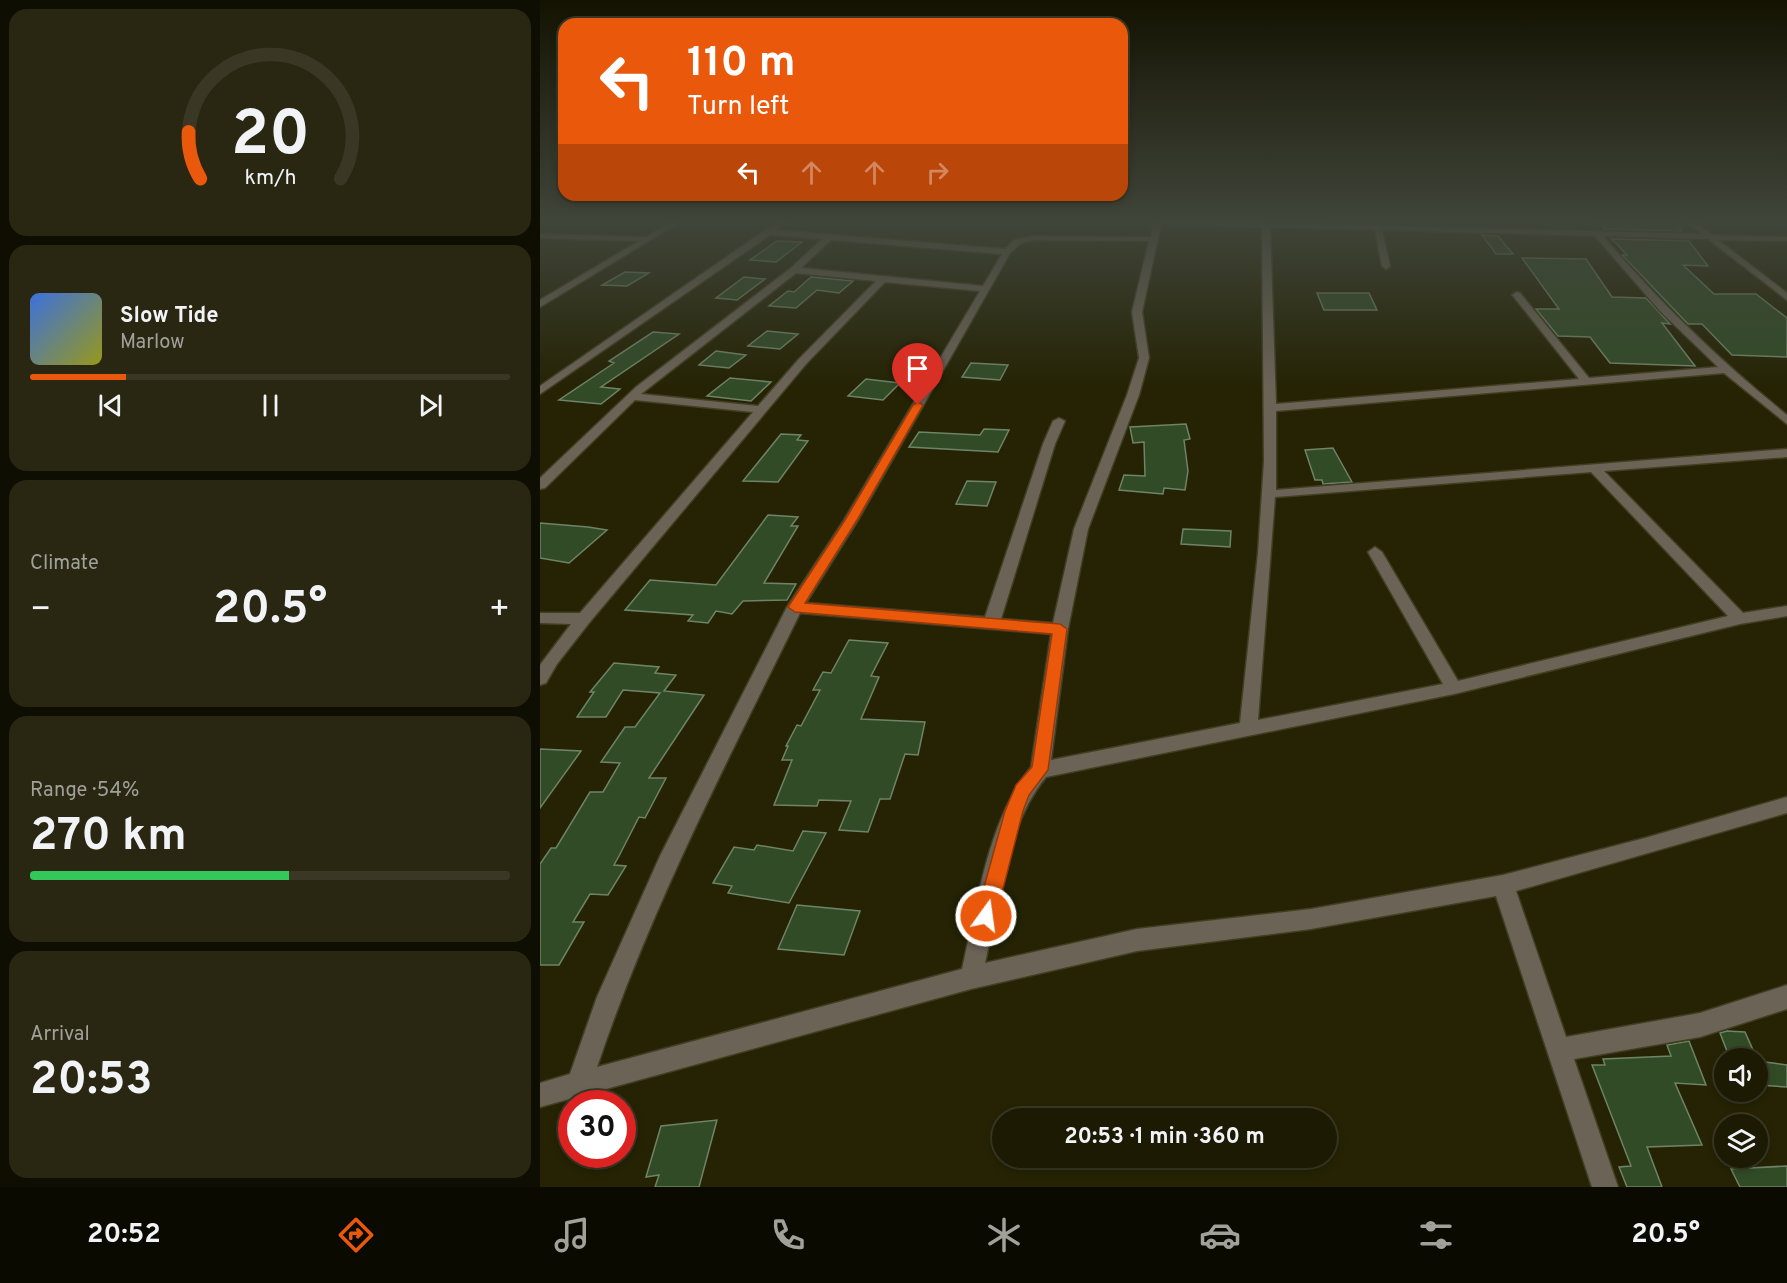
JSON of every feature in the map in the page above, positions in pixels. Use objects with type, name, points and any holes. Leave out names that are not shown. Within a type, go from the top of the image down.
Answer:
[{"type":"street","points":[[540,303],[583,277]]},
{"type":"street","points":[[540,391],[574,365],[706,277]]},
{"type":"street","points":[[540,484],[632,396],[784,277]]},
{"type":"street","points":[[867,277],[985,289]]},
{"type":"street","points":[[579,1084],[609,997],[667,863],[795,607],[851,520],[992,277]]},
{"type":"street","points":[[970,978],[1006,834],[1022,790],[1040,770],[1060,629],[1082,529],[1141,370],[1144,351],[1137,312],[1146,277]]},
{"type":"street","points":[[1248,730],[1269,494],[1270,408],[1266,277]]},
{"type":"street","points":[[1635,277],[1724,370],[1787,421]]},
{"type":"street","points":[[1762,277],[1787,297]]},
{"type":"street","points":[[540,680],[551,660],[584,619],[802,362],[883,279]]},
{"type":"street","points":[[1517,296],[1586,381]]},
{"type":"street","points":[[1270,408],[1724,370]]},
{"type":"street","points":[[632,396],[762,410]]},
{"type":"street","points":[[992,624],[1048,444],[1059,421]]},
{"type":"street","points":[[1269,494],[1787,453]]},
{"type":"street","points":[[1596,469],[1740,619]]},
{"type":"street","points":[[1375,552],[1454,688]]},
{"type":"street","points":[[795,607],[1060,629]]},
{"type":"street","points":[[1040,770],[1454,688],[1740,619],[1787,612]]},
{"type":"street","points":[[540,618],[584,619]]},
{"type":"street","points":[[540,1095],[970,978],[1137,940],[1311,919],[1503,885],[1787,805]]},
{"type":"street","points":[[1503,885],[1605,1187]]},
{"type":"street","points":[[1559,1050],[1700,1025],[1787,997]]},
{"type":"building","points":[[615,277],[642,277],[627,286],[602,285]]},
{"type":"building","points":[[743,277],[765,279],[737,300],[716,298]]},
{"type":"building","points":[[811,277],[853,281],[839,293],[817,290],[796,308],[769,306],[788,291],[794,292]]},
{"type":"building","points":[[1536,277],[1599,277],[1612,297],[1646,298],[1670,324],[1662,323],[1695,366],[1610,363],[1590,337],[1558,336],[1536,309],[1559,309]]},
{"type":"building","points":[[1643,277],[1696,277],[1714,294],[1756,294],[1787,318],[1787,357],[1732,355],[1702,324],[1688,324]]},
{"type":"building","points":[[1317,293],[1369,293],[1377,310],[1324,310]]},
{"type":"building","points":[[767,331],[798,334],[780,349],[748,346]]},
{"type":"building","points":[[653,332],[679,334],[601,387],[620,389],[601,404],[559,400],[614,363],[609,361]]},
{"type":"building","points":[[716,351],[746,355],[729,368],[699,365]]},
{"type":"building","points":[[971,363],[1008,365],[1000,380],[962,377]]},
{"type":"building","points":[[730,378],[771,382],[751,401],[707,396]]},
{"type":"building","points":[[866,379],[900,383],[883,400],[848,396]]},
{"type":"building","points":[[1186,424],[1190,439],[1184,440],[1188,471],[1185,490],[1164,488],[1163,494],[1119,490],[1124,475],[1145,476],[1144,442],[1133,443],[1130,427]]},
{"type":"building","points":[[984,429],[1009,430],[998,452],[909,447],[919,432],[980,435]]},
{"type":"building","points":[[781,434],[801,435],[797,440],[808,441],[778,482],[743,481]]},
{"type":"building","points":[[1333,448],[1352,482],[1323,484],[1322,480],[1315,480],[1305,450]]},
{"type":"building","points":[[967,481],[996,482],[987,506],[956,504]]},
{"type":"building","points":[[768,515],[798,517],[791,526],[798,526],[764,583],[796,584],[787,600],[743,601],[732,614],[716,611],[708,623],[688,621],[693,615],[625,610],[650,580],[716,585]]},
{"type":"building","points":[[540,523],[607,530],[569,563],[540,558]]},
{"type":"building","points":[[1183,529],[1231,531],[1230,547],[1181,544]]},
{"type":"building","points":[[849,640],[888,643],[871,676],[879,677],[861,719],[925,722],[918,755],[905,754],[890,799],[880,799],[868,832],[839,830],[851,801],[819,800],[817,806],[774,805],[792,760],[782,760],[788,746],[786,746],[797,725],[801,726],[820,690],[813,690],[823,672],[831,673]]},
{"type":"building","points":[[614,663],[659,667],[655,673],[676,675],[664,691],[704,695],[649,778],[666,778],[645,818],[639,817],[614,865],[626,866],[608,895],[590,894],[573,922],[584,922],[559,965],[540,965],[540,864],[551,848],[556,848],[590,792],[603,792],[620,763],[601,762],[625,727],[635,727],[660,693],[623,690],[606,717],[577,717],[594,692],[590,692]]},
{"type":"building","points":[[540,749],[581,751],[540,808]]},
{"type":"building","points":[[803,831],[826,833],[789,903],[728,893],[732,886],[713,883],[734,847],[754,850],[757,845],[793,851]]},
{"type":"building","points":[[797,905],[860,911],[844,955],[778,949]]},
{"type":"building","points":[[1745,1032],[1752,1048],[1726,1048],[1720,1033]]},
{"type":"building","points":[[1689,1041],[1706,1085],[1675,1083],[1702,1145],[1647,1147],[1662,1187],[1627,1187],[1619,1167],[1631,1166],[1592,1065],[1605,1065],[1603,1059],[1671,1056],[1667,1045]]},
{"type":"building","points":[[1768,1062],[1787,1065],[1787,1087],[1768,1086]]},
{"type":"building","points":[[717,1120],[699,1187],[655,1187],[659,1175],[646,1177],[661,1126]]},
{"type":"building","points":[[1787,1166],[1787,1187],[1740,1187],[1731,1169],[1768,1168]]},
{"type":"route","points":[[918,405],[851,520],[795,607],[1060,629],[1040,770],[1022,790],[1014,811],[1006,834],[986,916]]}]
